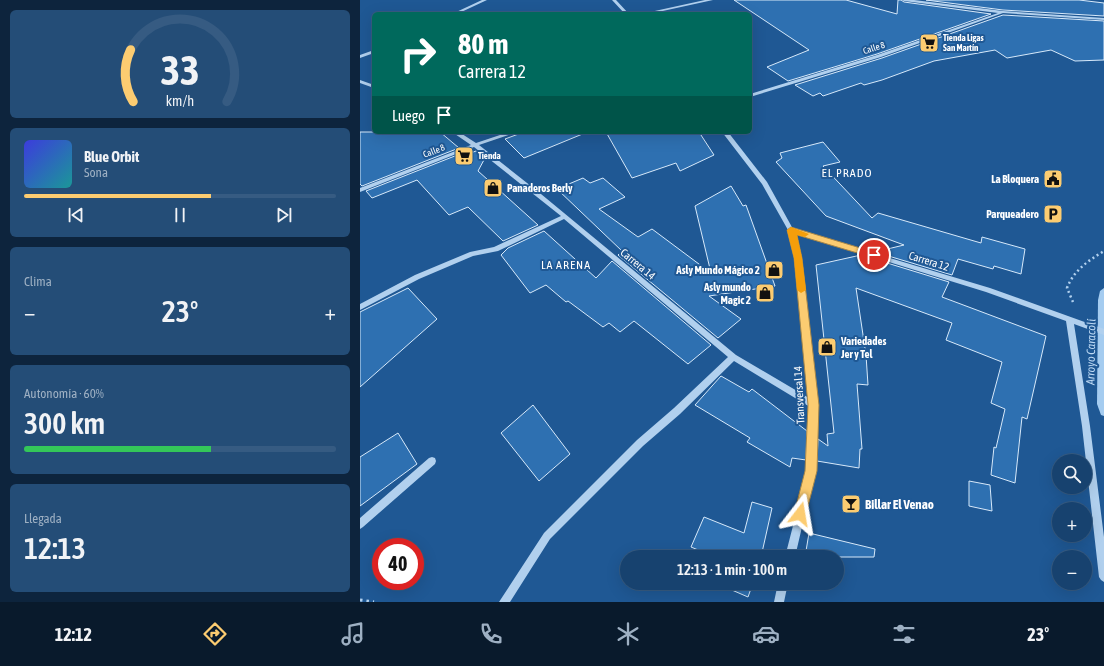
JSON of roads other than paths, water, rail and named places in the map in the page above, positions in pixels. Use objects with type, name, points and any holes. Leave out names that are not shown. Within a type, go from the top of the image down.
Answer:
[{"type":"street","points":[[458,12],[485,0]]},
{"type":"street","points":[[614,0],[625,12]]},
{"type":"street","points":[[653,12],[711,0]]},
{"type":"street","points":[[904,0],[1003,12],[1104,19]]},
{"type":"street","name":"Calle 8","points":[[752,95],[879,56],[1003,12]]},
{"type":"street","points":[[360,57],[372,52]]},
{"type":"street","points":[[360,81],[372,86]]},
{"type":"street","name":"Carrera 14","points":[[458,134],[475,145],[564,217],[733,357],[814,405]]},
{"type":"street","name":"Calle 8","points":[[360,190],[475,145],[508,134]]},
{"type":"street","points":[[727,134],[765,183],[791,230]]},
{"type":"street","points":[[360,307],[417,277],[472,254],[496,249],[564,217]]},
{"type":"street","name":"Carrera 12","points":[[791,230],[988,290],[1070,321],[1102,331]]},
{"type":"street","name":"Transversal 14","points":[[791,230],[798,258],[814,405],[811,471],[792,550]]},
{"type":"street","points":[[1070,321],[1086,426],[1104,577]]},
{"type":"street","points":[[504,602],[547,536],[640,442],[688,401],[733,357]]},
{"type":"street","points":[[360,524],[432,461]]},
{"type":"street","points":[[779,602],[782,590]]},
{"type":"waterway","name":"Arroyo Caracolí","points":[[1104,291],[1102,300],[1102,404],[1104,412]]},
{"type":"place","name":"Tienda Ligas San Martín","points":[[929,43]]},
{"type":"place","name":"Tienda","points":[[464,156]]},
{"type":"place","name":"La Bloquera","points":[[1053,179]]},
{"type":"place","name":"Panaderos Berly","points":[[493,188]]},
{"type":"place","name":"Parqueadero","points":[[1053,214]]},
{"type":"place","name":"Asly Mundo Mágico 2","points":[[774,270]]},
{"type":"place","name":"Asly mundo Magic 2","points":[[765,293]]},
{"type":"place","name":"Variedades Jer y Tel","points":[[827,347]]},
{"type":"place","name":"Billar El Venao","points":[[851,504]]},
{"type":"district","name":"EL PRADO","points":[[847,173]]},
{"type":"district","name":"LA ARENA","points":[[566,265]]}]
